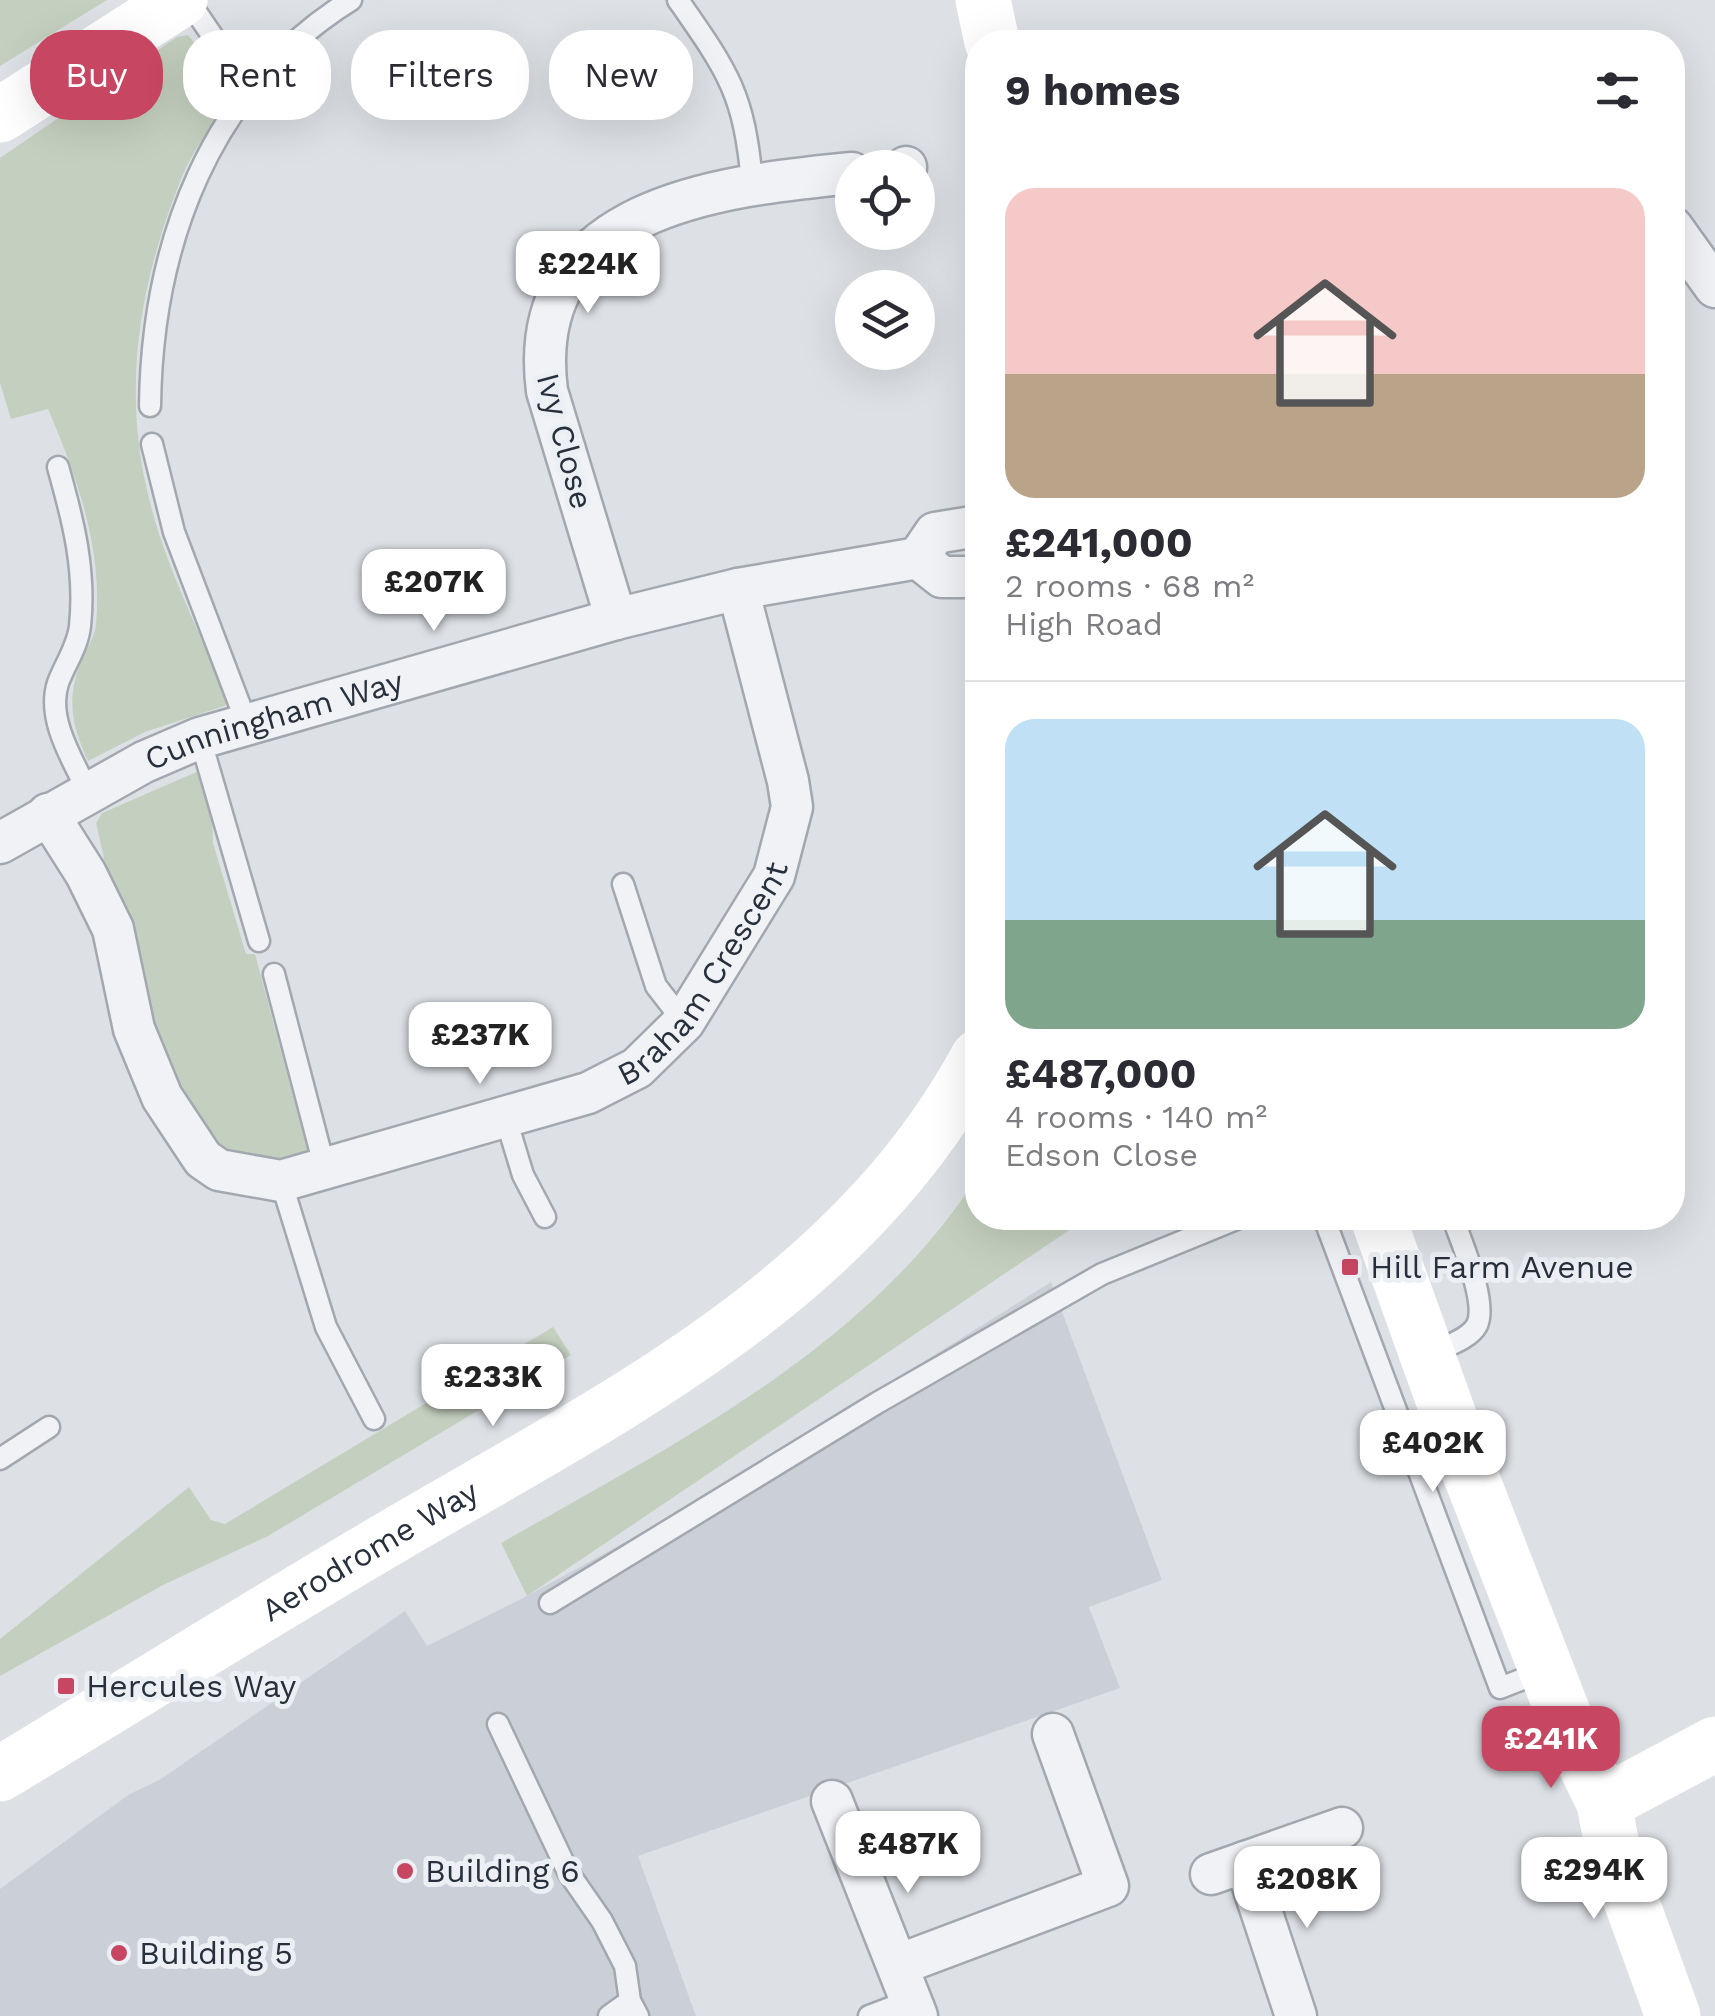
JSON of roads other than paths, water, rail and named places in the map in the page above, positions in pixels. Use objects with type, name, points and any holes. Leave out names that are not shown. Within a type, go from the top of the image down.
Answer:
[{"type":"street","points":[[0,115],[180,0]]},
{"type":"street","points":[[983,0],[989,30]]},
{"type":"street","name":"Ivy Close","points":[[616,619],[548,391],[543,359],[548,323],[561,289],[598,244],[682,198],[752,182],[835,175]]},
{"type":"street","points":[[1685,245],[1715,287]]},
{"type":"street","name":"Cunningham Way","points":[[0,843],[88,792],[200,738],[616,619],[738,589],[918,558],[935,533],[965,528]]},
{"type":"street","points":[[918,558],[942,577],[965,577]]},
{"type":"street","name":"Braham Crescent","points":[[48,814],[86,874],[113,929],[134,1029],[162,1097],[203,1158],[218,1170],[258,1180],[280,1180],[616,1082],[662,1049],[684,1022],[774,876],[792,807],[738,589]]},
{"type":"street","name":"Aerodrome Way","points":[[0,1774],[663,1378],[790,1285],[895,1179],[965,1076]]},
{"type":"street","points":[[1382,1230],[1546,1670],[1604,1802],[1613,1851],[1673,2016]]},
{"type":"street","points":[[832,1801],[909,1994],[1108,1886],[1053,1734]]},
{"type":"street","points":[[1604,1802],[1715,1744]]},
{"type":"street","points":[[1296,2016],[1228,1868],[1342,1828]]},
{"type":"lane","points":[[188,0],[208,30]]},
{"type":"lane","points":[[309,30],[351,0]]},
{"type":"lane","points":[[678,0],[728,72],[746,122],[752,182]]},
{"type":"lane","points":[[150,406],[150,341],[171,238],[201,165],[230,120]]},
{"type":"lane","points":[[152,444],[174,532],[247,724]]},
{"type":"lane","points":[[58,467],[77,537],[81,599],[80,631],[58,684],[55,705],[65,745],[88,792]]},
{"type":"lane","points":[[200,738],[258,941]]},
{"type":"lane","points":[[624,884],[656,986],[684,1022]]},
{"type":"lane","points":[[274,974],[325,1170]]},
{"type":"lane","points":[[505,1116],[523,1175],[546,1218]]},
{"type":"lane","points":[[280,1180],[326,1328],[374,1419]]},
{"type":"lane","points":[[550,1603],[877,1403],[1102,1274],[1210,1230]]},
{"type":"lane","points":[[1328,1230],[1500,1688],[1546,1670]]},
{"type":"lane","points":[[1429,1354],[1470,1334],[1479,1315],[1477,1290],[1457,1230]]},
{"type":"lane","points":[[0,1459],[49,1427]]},
{"type":"lane","points":[[498,1724],[568,1872],[602,1922],[625,1966],[634,2009],[609,2016]]},
{"type":"lane","points":[[869,2016],[909,1994]]},
{"type":"place","name":"Hill Farm Avenue","points":[[1350,1267]]},
{"type":"place","name":"Hercules Way","points":[[66,1686]]},
{"type":"place","name":"Building 6","points":[[405,1871]]},
{"type":"place","name":"Building 5","points":[[119,1953]]}]
